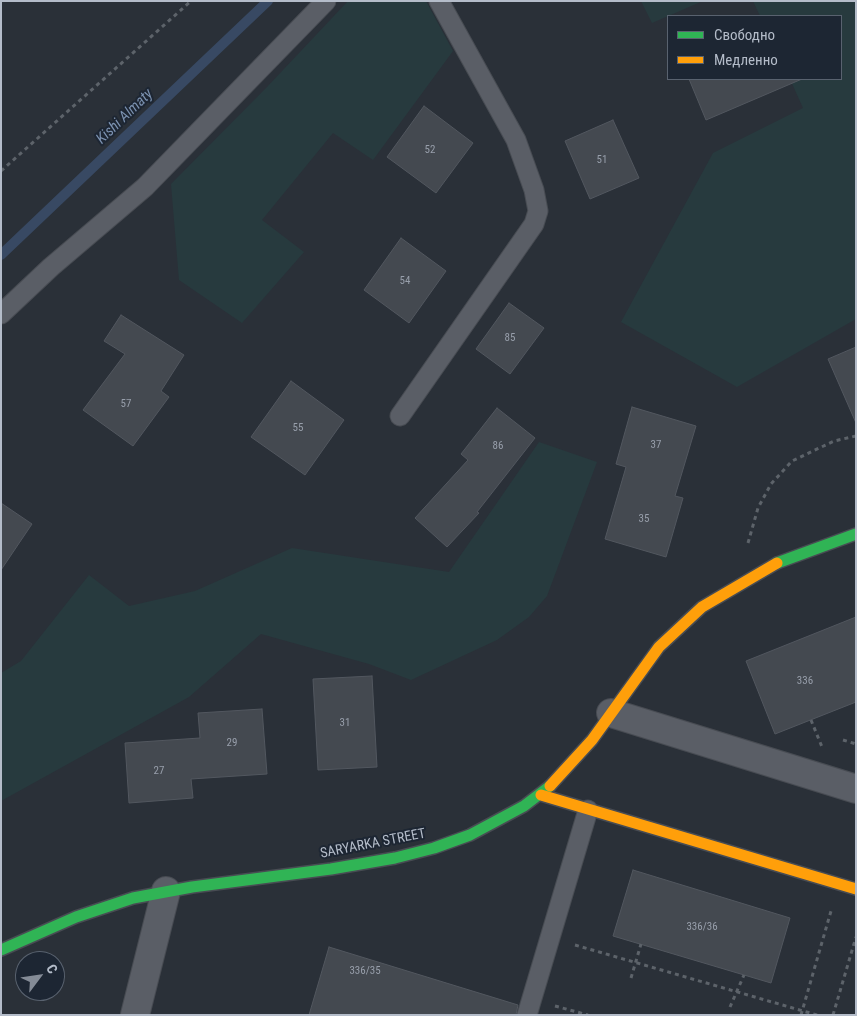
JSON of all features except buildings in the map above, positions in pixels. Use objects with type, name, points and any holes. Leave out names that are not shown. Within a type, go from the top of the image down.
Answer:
[{"type":"street","name":"SARYARKA STREET","points":[[1,950],[76,917],[133,898],[166,891],[331,869],[396,858],[434,848],[470,835],[541,795],[568,769],[659,647],[674,631],[702,608],[769,566],[856,534]]},
{"type":"street","points":[[611,713],[856,789]]},
{"type":"street","points":[[541,795],[856,889]]},
{"type":"street","points":[[135,1015],[166,891]]},
{"type":"lane","points":[[1,314],[51,267],[145,186],[326,1]]},
{"type":"lane","points":[[400,416],[534,224],[538,211],[538,202],[516,140],[439,1]]},
{"type":"lane","points":[[528,1015],[588,810]]},
{"type":"path","points":[[1,171],[191,1]]},
{"type":"path","points":[[735,586],[758,508],[771,484],[792,461],[799,457],[834,441],[856,436]]},
{"type":"path","points":[[811,720],[822,747]]},
{"type":"path","points":[[843,740],[856,744]]},
{"type":"path","points":[[802,1013],[839,884]]},
{"type":"path","points":[[833,1015],[856,937]]},
{"type":"path","points":[[550,938],[737,992],[802,1013],[817,1015]]},
{"type":"path","points":[[631,978],[641,944]]},
{"type":"path","points":[[730,1007],[744,975]]},
{"type":"green space","points":[[348,1],[426,1],[453,51],[373,160],[333,133],[262,220],[304,252],[242,323],[179,280],[171,184],[267,87]]},
{"type":"green space","points":[[641,1],[703,1],[667,15],[652,23]]},
{"type":"green space","points":[[753,1],[856,1],[856,319],[737,387],[621,322],[713,153],[803,108],[790,80],[842,80],[842,15],[760,15]]},
{"type":"green space","points":[[539,442],[597,462],[547,596],[529,617],[497,640],[411,680],[369,664],[261,634],[189,697],[1,801],[1,673],[21,661],[89,575],[129,606],[195,591],[292,548],[449,572]]},
{"type":"waterway","name":"Kіshі Almaty","points":[[1,255],[268,1]]},
{"type":"traffic: fast","points":[[777,563],[856,534]]},
{"type":"traffic: fast","points":[[1,950],[76,917],[133,898],[192,887],[331,869],[395,858],[434,848],[470,835],[524,806],[550,786]]},
{"type":"traffic: slow","points":[[550,786],[592,740],[659,647],[702,607],[777,563]]},
{"type":"traffic: slow","points":[[541,795],[856,889]]}]
